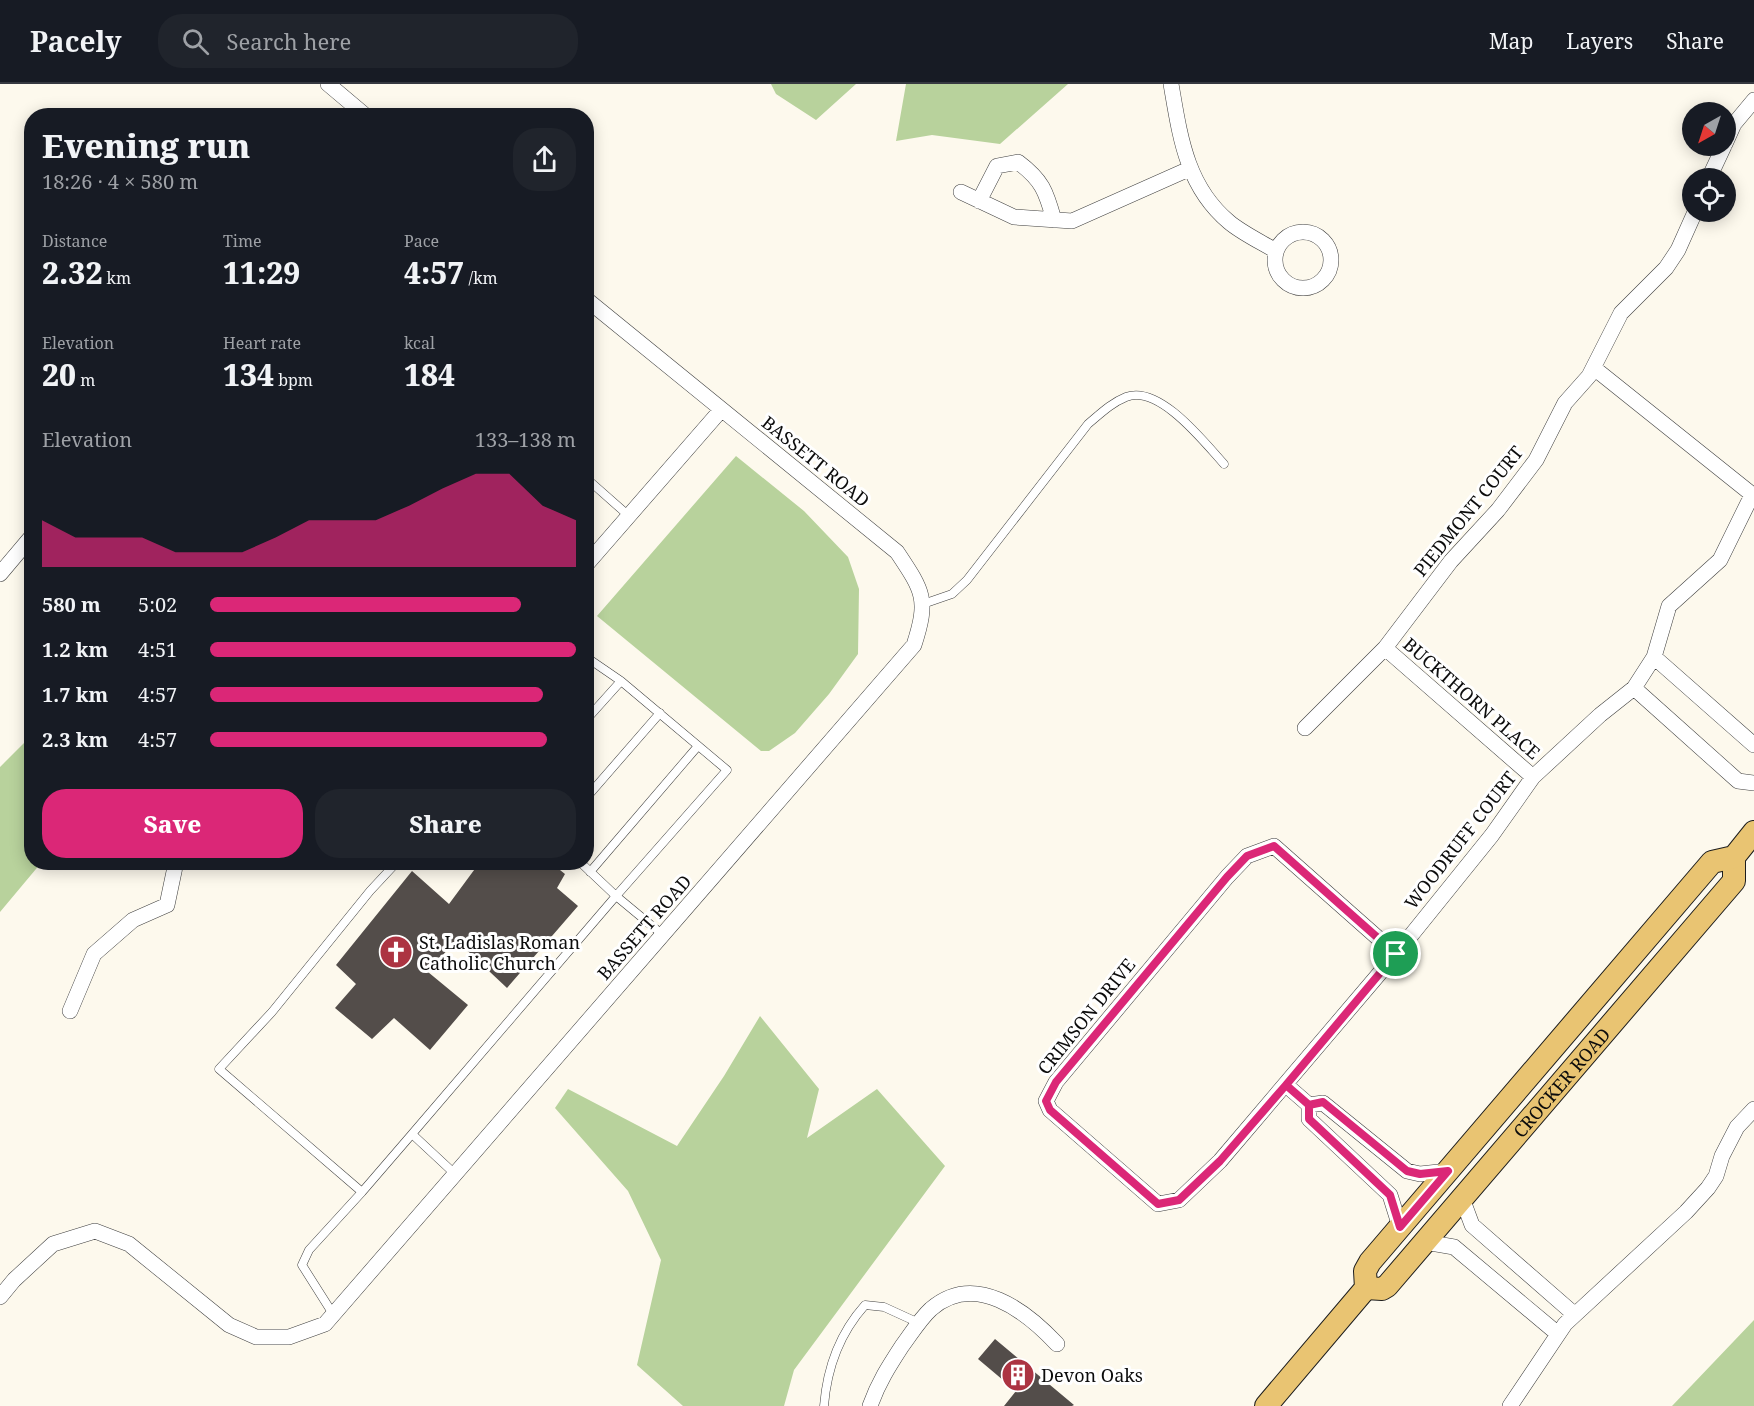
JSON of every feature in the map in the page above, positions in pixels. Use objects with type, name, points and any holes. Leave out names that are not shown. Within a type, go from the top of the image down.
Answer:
[{"type":"main road","name":"CROCKER ROAD","points":[[1266,1406],[1366,1288],[1365,1271],[1400,1227],[1712,862],[1734,857],[1754,832]]},
{"type":"main road","name":"CROCKER ROAD","points":[[1366,1288],[1384,1288],[1734,881],[1734,857]]},
{"type":"street","points":[[328,84],[356,108]]},
{"type":"street","points":[[1171,84],[1179,133],[1195,182],[1229,222],[1276,251]]},
{"type":"street","points":[[1736,122],[1754,100]]},
{"type":"street","points":[[979,201],[997,166],[1018,162],[1036,176],[1046,192],[1054,220]]},
{"type":"street","points":[[961,192],[1014,217],[1072,221],[1189,169]]},
{"type":"street","name":"PIEDMONT COURT","points":[[1305,728],[1385,648],[1451,561],[1498,510],[1536,460],[1565,403],[1594,368],[1620,313],[1666,268],[1678,250],[1691,222]]},
{"type":"street","name":"BASSETT ROAD","points":[[0,1297],[14,1280],[53,1244],[95,1231],[129,1244],[229,1325],[256,1336],[289,1337],[324,1324],[914,645],[924,615],[919,585],[897,552],[594,306]]},
{"type":"street","points":[[1594,368],[1754,496]]},
{"type":"street","points":[[594,556],[721,410]]},
{"type":"street","name":"WOODRUFF COURT","points":[[1286,1085],[1492,836],[1533,777],[1600,715],[1634,688],[1654,657],[1669,606],[1720,560],[1754,496]]},
{"type":"street","points":[[0,574],[24,546]]},
{"type":"street","name":"BUCKTHORN PLACE","points":[[1385,648],[1533,777]]},
{"type":"street","points":[[1654,657],[1754,745]]},
{"type":"street","points":[[1634,688],[1738,781],[1754,783]]},
{"type":"street","name":"CRIMSON DRIVE","points":[[1286,1085],[1220,1161],[1179,1200],[1166,1204],[1158,1204],[1050,1110],[1046,1101],[1056,1082],[1227,877],[1255,851],[1274,846],[1396,954]]},
{"type":"street","points":[[70,1011],[94,954],[133,920],[166,905],[174,870]]},
{"type":"street","points":[[1286,1085],[1309,1105],[1309,1119],[1390,1195],[1400,1227]]},
{"type":"street","points":[[1309,1105],[1323,1102],[1407,1171],[1420,1174],[1448,1171]]},
{"type":"street","points":[[1510,1406],[1574,1314],[1698,1200],[1716,1176],[1722,1156],[1737,1127],[1754,1109]]},
{"type":"street","points":[[1462,1198],[1472,1225],[1574,1314]]},
{"type":"street","points":[[1425,1242],[1454,1247],[1558,1334]]},
{"type":"street","points":[[870,1406],[878,1382],[919,1323],[930,1310],[945,1300],[963,1294],[1002,1299],[1038,1324],[1057,1344]]},
{"type":"lane","points":[[922,604],[952,594],[967,580],[1088,424],[1109,405],[1128,396],[1141,394],[1155,399],[1172,411],[1224,464]]},
{"type":"lane","points":[[594,485],[629,516]]},
{"type":"lane","points":[[333,1314],[302,1265],[309,1250],[362,1192],[615,896],[727,770],[621,681],[594,662]]},
{"type":"lane","points":[[594,711],[621,681]]},
{"type":"lane","points":[[594,789],[660,713]]},
{"type":"lane","points":[[594,867],[698,746]]},
{"type":"lane","points":[[362,1192],[219,1069],[272,1012],[390,870]]},
{"type":"lane","points":[[590,872],[615,896],[663,934]]},
{"type":"lane","points":[[412,1134],[455,1174]]},
{"type":"lane","points":[[824,1406],[831,1363],[849,1323],[865,1305],[884,1307],[919,1323]]},
{"type":"green space","points":[[771,84],[856,84],[816,120],[776,94]]},
{"type":"green space","points":[[906,84],[1068,84],[1000,144],[932,135],[896,141]]},
{"type":"green space","points":[[736,456],[804,511],[848,557],[859,589],[858,654],[829,694],[795,733],[769,751],[761,751],[597,616]]},
{"type":"green space","points":[[24,743],[24,870],[35,870],[0,912],[0,767]]},
{"type":"green space","points":[[760,1016],[819,1089],[807,1138],[877,1089],[945,1166],[794,1370],[784,1406],[683,1406],[637,1365],[661,1260],[628,1191],[555,1108],[568,1089],[677,1146],[724,1076]]},
{"type":"green space","points":[[1754,1320],[1754,1406],[1672,1406]]},
{"type":"building","name":"St. Ladislas Roman Catholic Church","points":[[474,870],[560,870],[565,874],[557,888],[578,906],[507,988],[456,940],[428,972],[468,1005],[430,1050],[394,1018],[372,1039],[335,1008],[356,984],[336,965],[412,871],[449,904]]},
{"type":"building","name":"Devon Oaks","points":[[995,1339],[1074,1405],[1004,1406],[1016,1391],[978,1359]]},
{"type":"place","name":"St. Ladislas Roman Catholic Church","points":[[396,952]]},
{"type":"place","name":"Devon Oaks","points":[[1018,1375]]},
{"type":"route","points":[[1396,954],[1274,846],[1255,851],[1227,877],[1056,1082],[1046,1101],[1050,1110],[1158,1204],[1166,1204],[1179,1200],[1220,1161],[1286,1085],[1309,1105],[1309,1119],[1390,1195],[1400,1227],[1448,1171],[1431,1174],[1415,1174],[1407,1171],[1323,1102],[1309,1105],[1305,1101],[1286,1085],[1396,954]]}]
